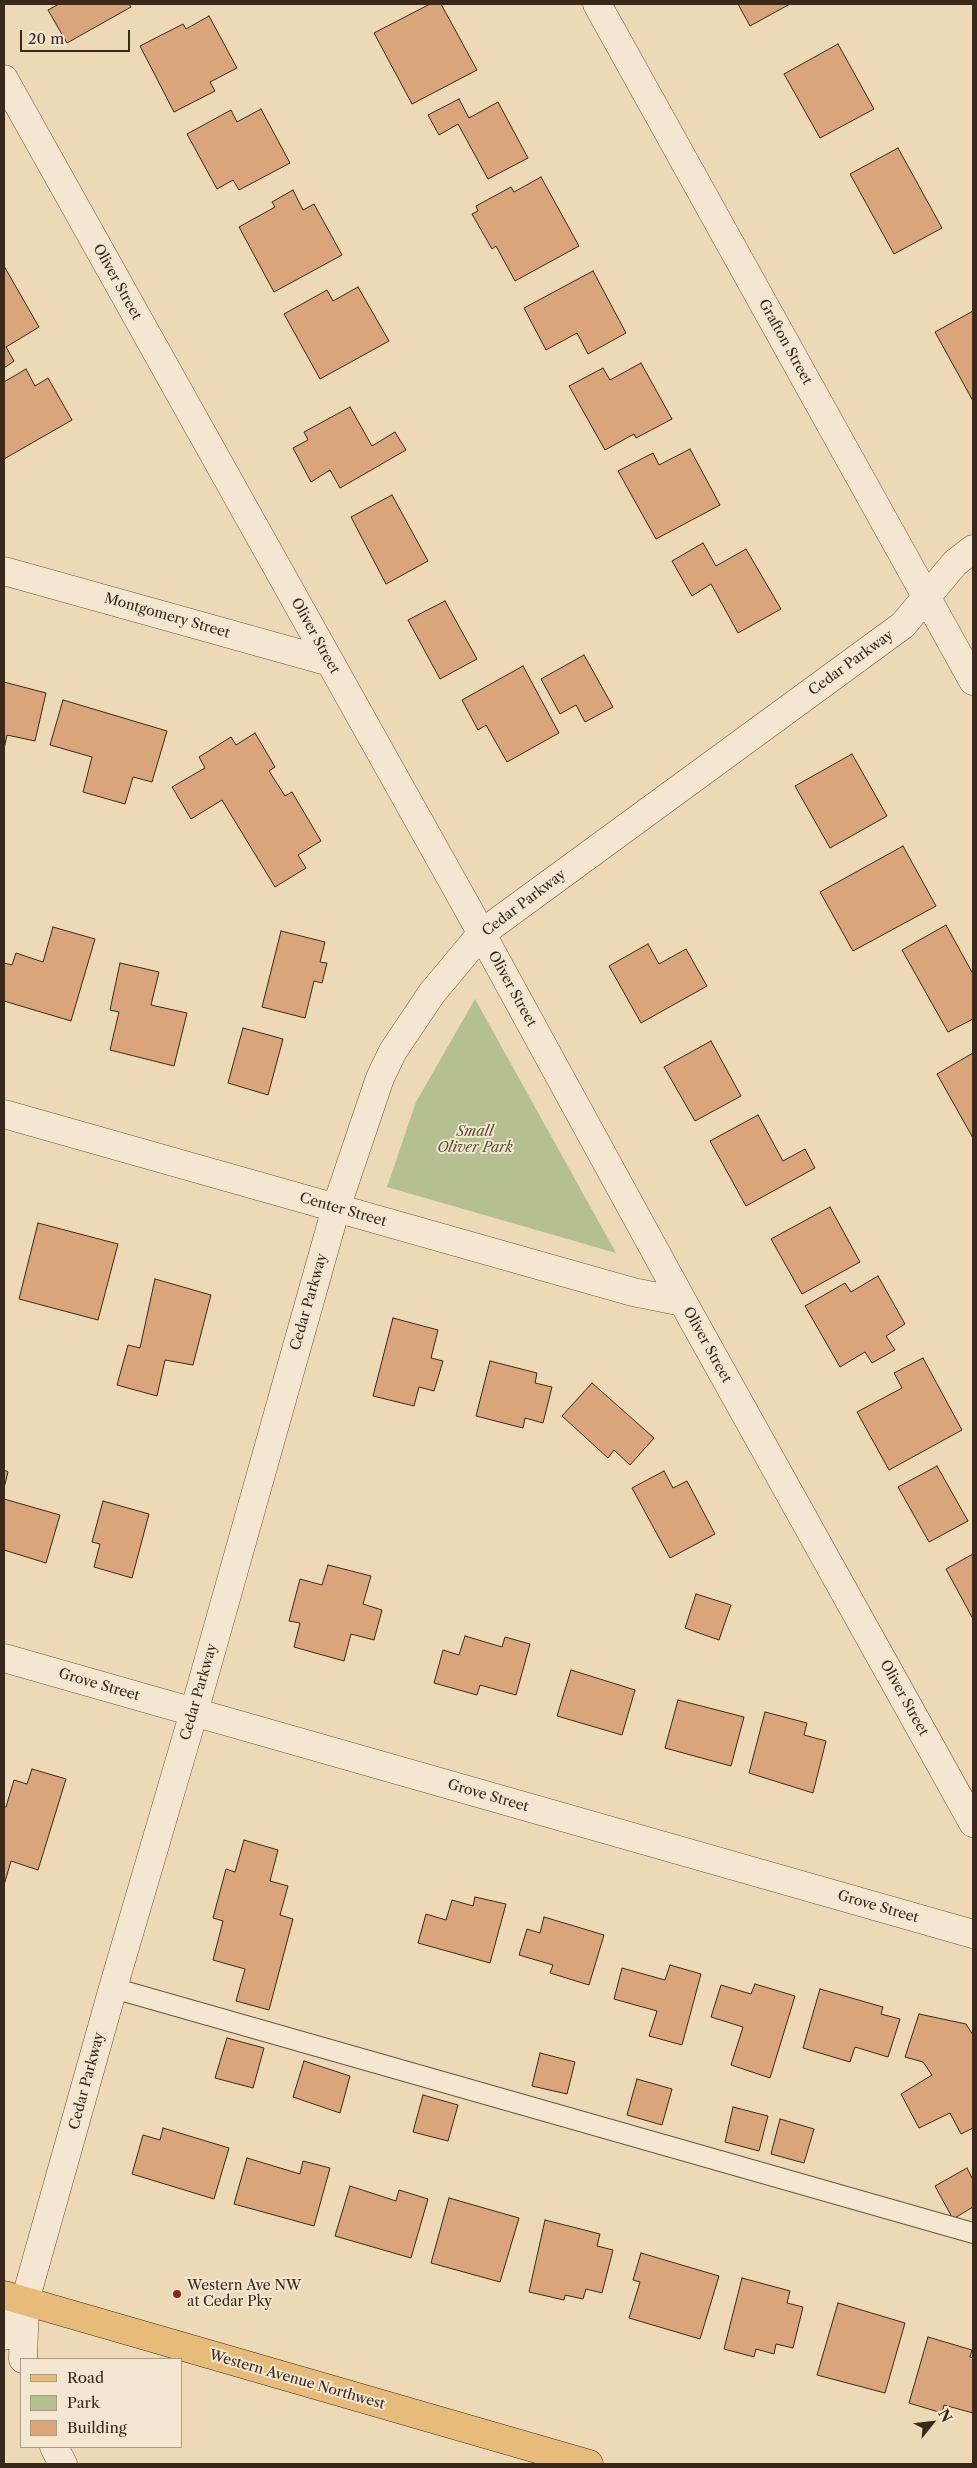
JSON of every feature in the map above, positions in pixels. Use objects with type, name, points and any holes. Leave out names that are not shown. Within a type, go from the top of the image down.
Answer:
[{"type":"main road","name":"Western Avenue Northwest","points":[[15,2298],[589,2464]]},
{"type":"street","name":"Grafton Street","points":[[597,4],[973,681]]},
{"type":"street","name":"Oliver Street","points":[[4,79],[482,933],[973,1823]]},
{"type":"street","name":"Cedar Parkway","points":[[15,2298],[113,1988],[194,1712],[336,1208],[380,1078],[393,1051],[432,993],[482,933],[902,626],[956,563],[973,549]]},
{"type":"street","name":"Montgomery Street","points":[[4,571],[330,662]]},
{"type":"street","name":"Center Street","points":[[4,1114],[633,1292],[684,1302]]},
{"type":"street","name":"Grove Street","points":[[4,1658],[973,1934]]},
{"type":"street","points":[[4,2336],[15,2298]]},
{"type":"street","points":[[15,2298],[23,2358]]},
{"type":"street","points":[[55,2448],[63,2464]]},
{"type":"lane","points":[[113,1988],[973,2233]]},
{"type":"green space","name":"Small Oliver Park","points":[[475,999],[616,1253],[387,1187],[416,1102]]},
{"type":"building","points":[[59,4],[129,4],[131,7],[67,43],[48,10]]},
{"type":"building","points":[[430,4],[441,4],[477,70],[412,104],[374,33]]},
{"type":"building","points":[[738,4],[790,4],[750,26]]},
{"type":"building","points":[[209,16],[237,68],[210,82],[215,91],[174,112],[140,46],[183,24],[186,29]]},
{"type":"building","points":[[838,44],[874,109],[820,138],[784,74]]},
{"type":"building","points":[[459,99],[469,118],[498,102],[528,158],[488,179],[458,124],[439,135],[428,115]]},
{"type":"building","points":[[261,109],[290,163],[239,190],[233,180],[217,189],[187,134],[231,110],[237,122]]},
{"type":"building","points":[[898,148],[942,228],[894,254],[850,174]]},
{"type":"building","points":[[541,177],[579,246],[515,281],[496,246],[492,249],[472,214],[478,211],[476,206],[511,187],[514,192]]},
{"type":"building","points":[[293,190],[303,210],[314,204],[342,255],[274,292],[239,227],[275,207],[272,202]]},
{"type":"building","points":[[4,266],[39,327],[6,347],[14,361],[4,368]]},
{"type":"building","points":[[593,271],[626,333],[588,354],[577,333],[546,350],[524,308]]},
{"type":"building","points":[[358,287],[389,341],[320,379],[284,314],[327,290],[333,301]]},
{"type":"building","points":[[973,311],[973,401],[935,332]]},
{"type":"building","points":[[641,363],[672,419],[636,438],[634,434],[605,450],[569,386],[603,368],[610,380]]},
{"type":"building","points":[[26,369],[35,386],[48,378],[72,420],[4,459],[4,382]]},
{"type":"building","points":[[350,407],[372,446],[395,432],[406,450],[340,488],[330,470],[311,482],[293,448],[308,440],[304,432]]},
{"type":"building","points":[[690,449],[720,505],[656,539],[618,471],[653,453],[659,465]]},
{"type":"building","points":[[392,495],[428,561],[386,584],[351,517]]},
{"type":"building","points":[[703,543],[716,566],[746,549],[781,609],[738,633],[711,584],[692,596],[672,561]]},
{"type":"building","points":[[445,601],[477,659],[440,679],[408,620]]},
{"type":"building","points":[[584,655],[613,707],[585,722],[576,705],[560,714],[541,679]]},
{"type":"building","points":[[523,666],[559,733],[507,762],[486,725],[478,730],[462,700]]},
{"type":"building","points":[[4,682],[46,693],[35,741],[7,735],[4,749]]},
{"type":"building","points":[[63,700],[167,731],[152,782],[133,777],[125,804],[83,792],[92,757],[50,745]]},
{"type":"building","points":[[255,733],[275,767],[269,771],[285,796],[292,792],[321,841],[298,855],[306,868],[275,887],[222,800],[191,819],[172,787],[205,768],[199,757],[231,737],[236,745]]},
{"type":"building","points":[[852,754],[887,816],[830,848],[795,786]]},
{"type":"building","points":[[903,846],[936,906],[853,951],[820,892]]},
{"type":"building","points":[[946,925],[973,974],[973,1019],[948,1032],[902,950]]},
{"type":"building","points":[[53,927],[95,939],[71,1021],[4,1001],[4,963],[12,965],[16,953],[43,962]]},
{"type":"building","points":[[281,931],[325,942],[320,962],[327,963],[322,983],[314,981],[305,1018],[262,1007]]},
{"type":"building","points":[[648,944],[659,964],[686,949],[707,986],[641,1023],[609,966]]},
{"type":"building","points":[[120,963],[159,972],[151,1005],[187,1013],[174,1066],[110,1050],[119,1012],[110,1010]]},
{"type":"building","points":[[243,1028],[283,1039],[268,1095],[228,1083]]},
{"type":"building","points":[[711,1041],[741,1096],[695,1121],[664,1067]]},
{"type":"building","points":[[973,1053],[973,1138],[937,1074]]},
{"type":"building","points":[[758,1115],[783,1161],[805,1149],[815,1168],[746,1206],[710,1141]]},
{"type":"building","points":[[830,1207],[860,1262],[802,1294],[771,1239]]},
{"type":"building","points":[[38,1223],[118,1244],[98,1320],[19,1299]]},
{"type":"building","points":[[878,1276],[905,1324],[886,1336],[895,1350],[872,1363],[865,1352],[840,1367],[805,1306],[845,1283],[851,1292]]},
{"type":"building","points":[[155,1279],[211,1295],[193,1365],[165,1360],[157,1396],[117,1385],[128,1345],[140,1348]]},
{"type":"building","points":[[393,1318],[438,1330],[431,1358],[443,1361],[434,1391],[419,1387],[414,1406],[373,1396]]},
{"type":"building","points":[[923,1358],[962,1430],[889,1470],[857,1412],[902,1388],[894,1373]]},
{"type":"building","points":[[490,1361],[537,1373],[535,1383],[552,1387],[543,1423],[525,1418],[523,1428],[476,1416]]},
{"type":"building","points":[[592,1383],[654,1438],[630,1465],[614,1450],[608,1458],[562,1416]]},
{"type":"building","points":[[937,1466],[968,1521],[929,1542],[898,1487]]},
{"type":"building","points":[[4,1470],[8,1472],[4,1488]]},
{"type":"building","points":[[664,1471],[673,1488],[687,1481],[715,1534],[670,1558],[632,1488]]},
{"type":"building","points":[[4,1499],[60,1515],[46,1563],[4,1550]]},
{"type":"building","points":[[103,1501],[149,1514],[132,1578],[94,1567],[100,1544],[92,1542]]},
{"type":"building","points":[[973,1554],[973,1619],[946,1569]]},
{"type":"building","points":[[328,1565],[371,1576],[363,1604],[382,1610],[374,1640],[351,1634],[344,1661],[294,1647],[300,1623],[289,1621],[300,1579],[322,1585]]},
{"type":"building","points":[[696,1594],[731,1605],[719,1640],[685,1628]]},
{"type":"building","points":[[465,1636],[502,1647],[505,1637],[530,1644],[516,1695],[480,1685],[477,1695],[434,1683],[443,1650],[459,1655]]},
{"type":"building","points":[[571,1670],[635,1690],[622,1735],[557,1716]]},
{"type":"building","points":[[678,1700],[744,1717],[731,1766],[665,1748]]},
{"type":"building","points":[[765,1712],[807,1723],[804,1735],[826,1741],[813,1793],[749,1773]]},
{"type":"building","points":[[32,1769],[66,1779],[38,1870],[11,1861],[4,1885],[4,1807],[6,1807],[14,1780],[27,1784]]},
{"type":"building","points":[[244,1840],[278,1850],[270,1881],[288,1886],[280,1915],[293,1919],[269,2010],[236,2001],[245,1969],[213,1960],[223,1921],[213,1918],[226,1869],[235,1872]]},
{"type":"building","points":[[475,1897],[506,1904],[490,1963],[418,1943],[426,1914],[446,1920],[452,1900],[473,1906]]},
{"type":"building","points":[[544,1917],[604,1935],[589,1985],[550,1973],[553,1965],[519,1955],[527,1929],[540,1933]]},
{"type":"building","points":[[670,1965],[701,1974],[682,2045],[649,2036],[657,2011],[614,1999],[622,1968],[665,1980]]},
{"type":"building","points":[[755,1984],[795,1996],[770,2078],[731,2065],[743,2027],[711,2017],[721,1985],[751,1994]]},
{"type":"building","points":[[820,1989],[883,2007],[881,2014],[900,2019],[888,2057],[855,2047],[850,2062],[803,2048]]},
{"type":"building","points":[[919,2014],[966,2024],[973,2035],[973,2128],[961,2134],[950,2113],[919,2128],[901,2094],[932,2075],[923,2062],[905,2057]]},
{"type":"building","points":[[227,2038],[264,2048],[253,2088],[215,2078]]},
{"type":"building","points":[[540,2053],[575,2062],[567,2094],[532,2086]]},
{"type":"building","points":[[304,2061],[350,2076],[340,2113],[293,2097]]},
{"type":"building","points":[[637,2079],[672,2089],[662,2125],[627,2115]]},
{"type":"building","points":[[423,2095],[458,2105],[448,2141],[413,2132]]},
{"type":"building","points":[[733,2107],[768,2116],[759,2151],[725,2142]]},
{"type":"building","points":[[780,2119],[814,2129],[804,2163],[771,2154]]},
{"type":"building","points":[[163,2128],[229,2148],[214,2199],[132,2174],[143,2135],[160,2140]]},
{"type":"building","points":[[247,2158],[300,2174],[303,2161],[330,2168],[314,2226],[234,2204]]},
{"type":"building","points":[[967,2168],[973,2180],[973,2207],[953,2219],[935,2186]]},
{"type":"building","points":[[350,2186],[396,2201],[399,2190],[428,2199],[411,2258],[335,2236]]},
{"type":"building","points":[[449,2198],[519,2218],[500,2282],[431,2263]]},
{"type":"building","points":[[545,2220],[600,2234],[597,2246],[613,2250],[602,2293],[586,2289],[583,2299],[565,2295],[564,2300],[529,2292]]},
{"type":"building","points":[[641,2253],[719,2276],[700,2339],[629,2318],[640,2282],[633,2280]]},
{"type":"building","points":[[742,2278],[790,2291],[787,2303],[803,2307],[793,2348],[776,2344],[774,2354],[756,2349],[754,2357],[724,2349]]},
{"type":"building","points":[[838,2303],[905,2323],[885,2393],[817,2375]]},
{"type":"building","points":[[928,2337],[972,2350],[970,2357],[973,2358],[973,2413],[944,2405],[942,2413],[909,2403]]},
{"type":"place","name":"Western Ave NW at Cedar Pky","points":[[177,2294]]}]
